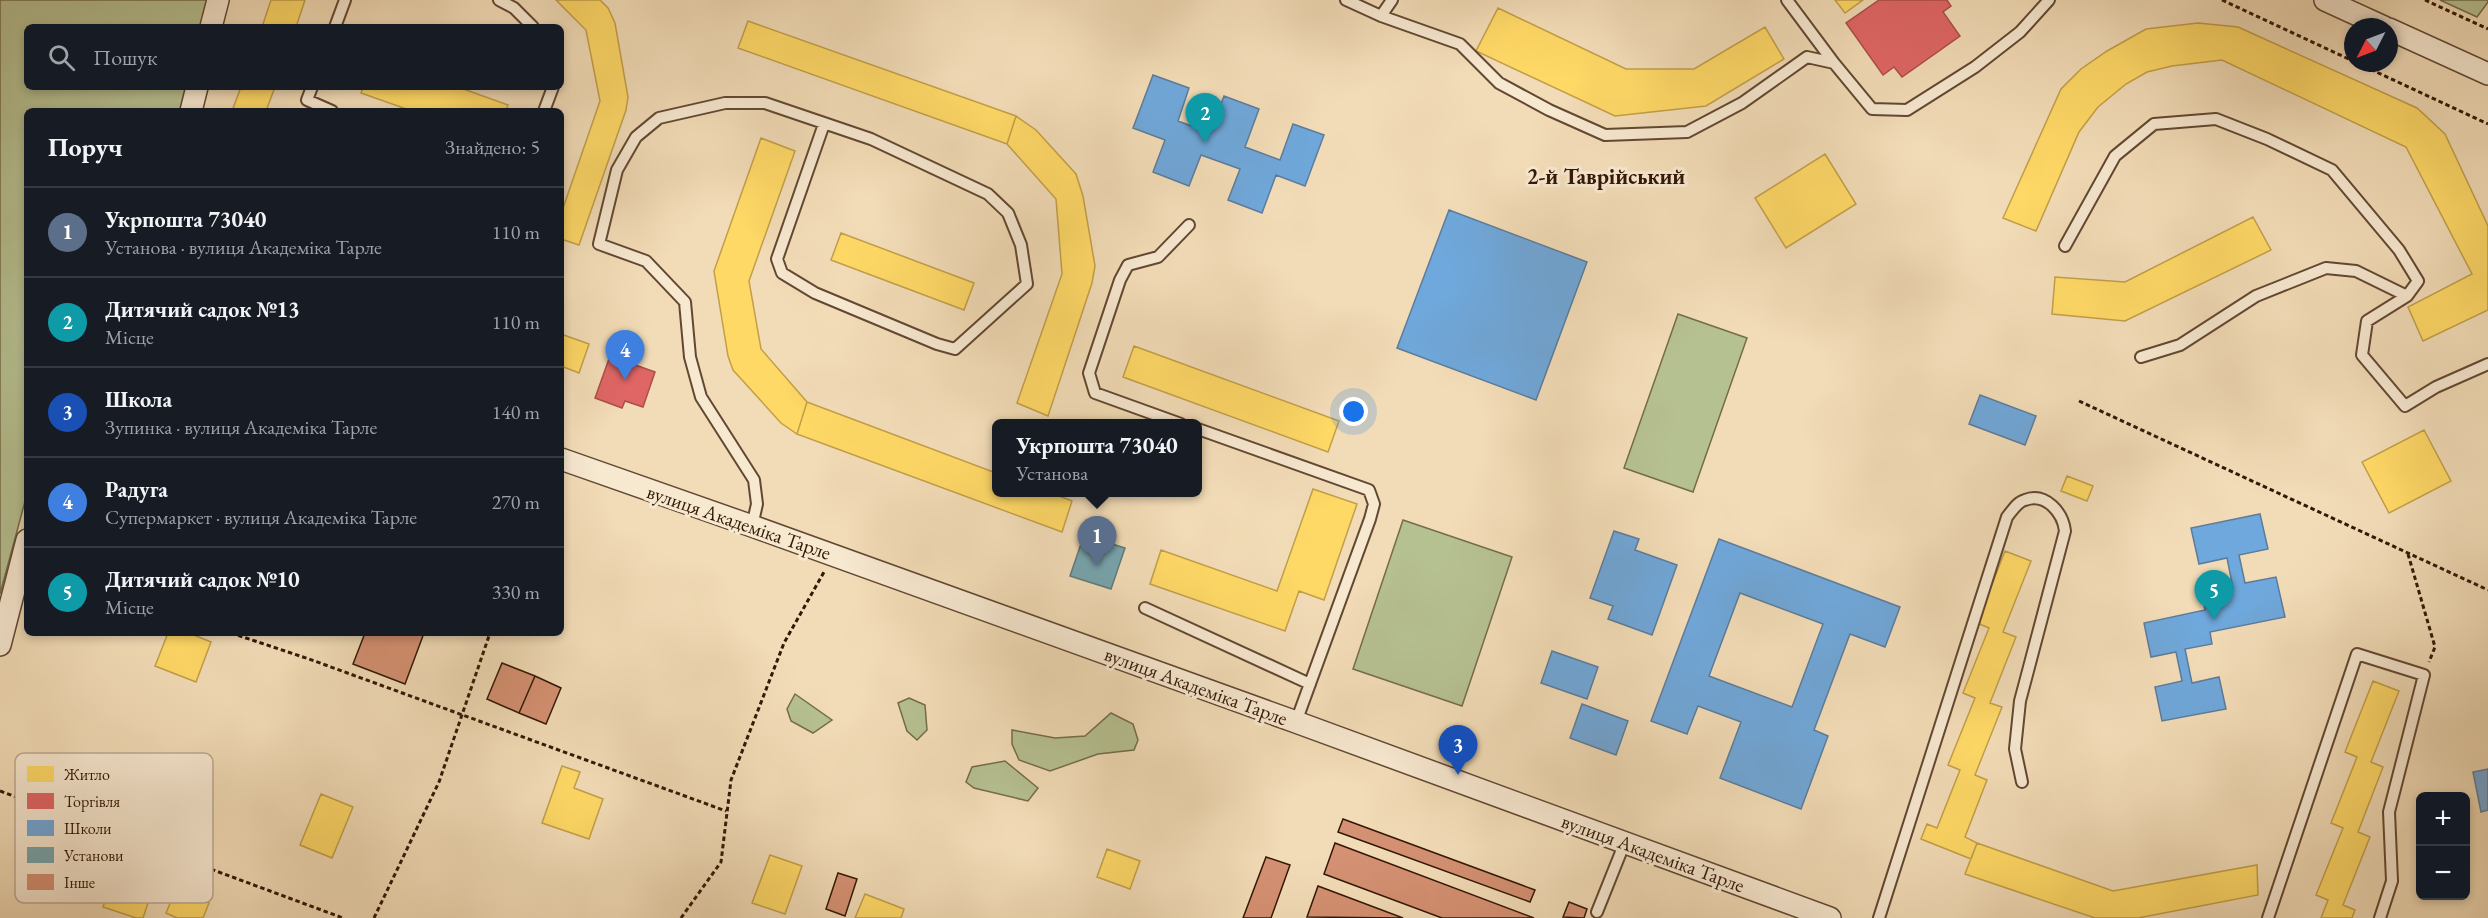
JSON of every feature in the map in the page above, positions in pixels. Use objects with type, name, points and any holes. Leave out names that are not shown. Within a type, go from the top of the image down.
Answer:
[{"type":"street","points":[[212,24],[218,0]]},
{"type":"street","points":[[2325,0],[2364,18]]},
{"type":"street","points":[[2398,33],[2488,74]]},
{"type":"street","points":[[192,108],[196,90]]},
{"type":"street","name":"вулиця Академіка Тарле","points":[[564,460],[1626,842],[1790,911],[1830,918]]},
{"type":"street","points":[[0,645],[24,552]]},
{"type":"lane","points":[[336,24],[345,0]]},
{"type":"lane","points":[[499,0],[514,8],[530,24]]},
{"type":"lane","points":[[1346,0],[1382,16],[1460,44],[1499,83],[1549,110],[1605,135],[1687,132],[1742,104],[1807,57],[1834,63]]},
{"type":"lane","points":[[1382,16],[1392,0]]},
{"type":"lane","points":[[1787,0],[1872,109],[1907,110],[1975,67],[2020,32],[2049,0]]},
{"type":"lane","points":[[311,90],[307,100],[325,108]]},
{"type":"lane","points":[[545,108],[552,90]]},
{"type":"lane","points":[[752,526],[758,504],[754,480],[701,397],[690,357],[685,302],[646,261],[599,244],[617,170],[636,137],[659,118],[725,103],[765,103],[871,139],[988,194],[1008,213],[1021,245],[1027,284],[955,349],[937,344],[815,293],[782,273],[777,260],[824,124]]},
{"type":"lane","points":[[2065,246],[2115,156],[2154,124],[2216,119],[2267,139],[2332,170],[2399,250],[2418,281],[2407,296],[2367,321],[2362,355],[2405,406],[2436,387],[2488,364]]},
{"type":"lane","points":[[1170,419],[1095,393],[1089,373],[1120,280],[1128,265],[1158,257],[1189,225]]},
{"type":"lane","points":[[2141,357],[2180,345],[2256,296],[2326,268],[2356,271],[2407,296]]},
{"type":"lane","points":[[1202,431],[1369,490],[1374,504],[1296,722]]},
{"type":"lane","points":[[1879,918],[2007,517],[2023,500],[2035,498],[2054,506],[2061,513],[2065,531],[2020,701],[2015,749],[2022,782]]},
{"type":"lane","points":[[1145,608],[1310,684]]},
{"type":"lane","points":[[2268,918],[2357,654],[2424,675],[2389,812],[2392,881],[2380,918]]},
{"type":"lane","points":[[1597,912],[1626,842]]},
{"type":"path","points":[[2222,0],[2344,57]]},
{"type":"path","points":[[2425,0],[2488,29]]},
{"type":"path","points":[[2376,72],[2488,124]]},
{"type":"path","points":[[2079,401],[2488,590]]},
{"type":"path","points":[[2407,553],[2435,647],[2424,675]]},
{"type":"path","points":[[681,918],[721,862],[730,780],[784,643],[833,555]]},
{"type":"path","points":[[239,636],[726,811]]},
{"type":"path","points":[[374,918],[439,782],[489,636]]},
{"type":"path","points":[[0,791],[15,797]]},
{"type":"path","points":[[213,870],[343,918]]},
{"type":"green space","points":[[0,0],[208,0],[203,24],[24,24],[24,90],[186,90],[182,108],[24,108],[24,505],[0,594]]},
{"type":"green space","points":[[2440,0],[2488,0],[2488,2],[2477,17]]},
{"type":"green space","points":[[1678,314],[1747,338],[1693,492],[1624,468]]},
{"type":"green space","points":[[1403,520],[1512,557],[1462,706],[1353,669]]},
{"type":"green space","points":[[795,694],[832,720],[813,733],[791,721],[787,709]]},
{"type":"green space","points":[[909,698],[925,705],[927,730],[917,740],[907,731],[898,703]]},
{"type":"green space","points":[[1111,713],[1133,724],[1138,740],[1134,750],[1098,754],[1050,771],[1019,760],[1012,744],[1012,730],[1055,738],[1085,736]]},
{"type":"green space","points":[[1005,761],[1038,788],[1028,801],[974,788],[966,782],[972,767]]},
{"type":"building: Житло","points":[[271,0],[305,0],[297,24],[263,24]]},
{"type":"building: Житло","points":[[556,0],[600,0],[608,8],[615,23],[628,97],[626,110],[579,245],[564,240],[564,205],[600,101],[586,30]]},
{"type":"building: Житло","points":[[1835,0],[1863,0],[1845,13]]},
{"type":"building: Житло","points":[[1498,8],[1626,69],[1694,69],[1765,27],[1784,59],[1706,106],[1615,116],[1476,51]]},
{"type":"building: Житло","points":[[748,21],[1016,116],[1007,144],[738,48]]},
{"type":"building: Житло","points":[[2198,23],[2238,27],[2417,108],[2445,134],[2488,226],[2488,310],[2423,341],[2408,307],[2472,274],[2406,147],[2222,60],[2172,66],[2147,72],[2126,84],[2098,107],[2079,132],[2036,231],[2003,218],[2061,89],[2081,69],[2146,29]]},
{"type":"building: Житло","points":[[240,90],[274,90],[267,108],[233,108]]},
{"type":"building: Житло","points":[[362,90],[466,90],[508,105],[507,108],[404,108],[361,93]]},
{"type":"building: Житло","points":[[1016,116],[1036,130],[1076,174],[1083,196],[1095,266],[1092,283],[1048,416],[1017,403],[1062,274],[1056,199],[1007,144]]},
{"type":"building: Житло","points":[[761,138],[795,151],[749,281],[761,349],[807,402],[797,434],[781,423],[733,370],[728,356],[714,271]]},
{"type":"building: Житло","points":[[1825,154],[1856,204],[1786,248],[1755,198]]},
{"type":"building: Житло","points":[[2253,217],[2271,250],[2125,321],[2052,314],[2055,277],[2125,282]]},
{"type":"building: Житло","points":[[841,233],[974,283],[964,310],[831,260]]},
{"type":"building: Житло","points":[[564,335],[589,344],[579,373],[564,367]]},
{"type":"building: Житло","points":[[1134,346],[1339,421],[1328,452],[1123,377]]},
{"type":"building: Житло","points":[[807,402],[992,471],[992,497],[1062,497],[1072,501],[1062,532],[797,434]]},
{"type":"building: Житло","points":[[2424,430],[2451,481],[2389,513],[2362,462]]},
{"type":"building: Житло","points":[[2067,476],[2093,486],[2087,501],[2061,491]]},
{"type":"building: Житло","points":[[1313,489],[1357,504],[1324,600],[1299,591],[1285,631],[1150,584],[1161,550],[1277,591]]},
{"type":"building: Житло","points":[[2005,551],[2031,561],[2003,632],[2016,637],[1990,703],[2002,707],[1975,775],[1987,780],[1965,837],[1977,843],[1971,859],[1921,839],[1927,824],[1937,828],[1960,770],[1948,765],[1975,698],[1963,693],[1989,628],[1977,623]]},
{"type":"building: Житло","points":[[167,636],[196,636],[211,642],[196,682],[155,666]]},
{"type":"building: Житло","points":[[2373,681],[2399,691],[2371,762],[2383,767],[2358,832],[2370,837],[2343,905],[2355,910],[2352,918],[2321,918],[2328,900],[2316,895],[2343,828],[2331,823],[2357,757],[2345,752]]},
{"type":"building: Житло","points":[[562,766],[580,772],[574,788],[603,799],[589,839],[542,823]]},
{"type":"building: Житло","points":[[321,794],[353,807],[332,858],[300,845]]},
{"type":"building: Житло","points":[[1977,843],[2113,891],[2257,865],[2258,895],[2138,918],[2095,918],[1965,874]]},
{"type":"building: Житло","points":[[1107,849],[1140,861],[1130,889],[1097,877]]},
{"type":"building: Житло","points":[[770,855],[802,866],[785,914],[752,903]]},
{"type":"building: Житло","points":[[865,894],[904,909],[901,918],[855,918]]},
{"type":"building: Житло","points":[[104,903],[148,903],[143,918],[136,918],[103,907]]},
{"type":"building: Житло","points":[[170,903],[209,903],[203,918],[177,918],[166,913]]},
{"type":"building: Торгівля","points":[[1879,0],[1947,0],[1951,6],[1943,12],[1960,36],[1902,77],[1894,67],[1883,75],[1846,23]]},
{"type":"building: Торгівля","points":[[610,356],[655,372],[643,407],[625,401],[622,408],[595,398]]},
{"type":"building: Школи","points":[[1153,75],[1189,88],[1178,121],[1210,133],[1224,96],[1259,109],[1245,147],[1280,160],[1293,124],[1324,135],[1305,186],[1276,175],[1262,213],[1228,200],[1240,169],[1201,155],[1189,186],[1153,172],[1165,140],[1133,128]]},
{"type":"building: Школи","points":[[1449,210],[1587,262],[1536,400],[1397,348]]},
{"type":"building: Школи","points":[[1980,395],[2036,416],[2025,445],[1969,424]]},
{"type":"building: Школи","points":[[2260,514],[2268,549],[2239,555],[2245,583],[2276,577],[2285,617],[2210,632],[2212,644],[2185,649],[2192,683],[2219,677],[2226,709],[2162,721],[2155,687],[2182,681],[2176,652],[2151,657],[2144,623],[2205,610],[2202,594],[2233,588],[2227,558],[2199,564],[2191,528]]},
{"type":"building: Школи","points":[[1614,531],[1639,539],[1635,550],[1677,565],[1652,635],[1608,619],[1613,606],[1590,598]]},
{"type":"building: Школи","points":[[1719,539],[1900,607],[1885,647],[1850,634],[1814,730],[1828,736],[1801,809],[1720,778],[1741,722],[1698,706],[1687,734],[1651,721]],"holes":[[[1740,593],[1823,624],[1792,707],[1709,676]]]},
{"type":"building: Школи","points":[[1552,651],[1598,667],[1587,699],[1541,683]]},
{"type":"building: Школи","points":[[1582,704],[1628,721],[1616,755],[1570,738]]},
{"type":"building: Школи","points":[[2488,769],[2488,810],[2481,812],[2473,772]]},
{"type":"building: Установи","points":[[1084,535],[1125,548],[1111,589],[1070,576]]},
{"type":"building: Інше","points":[[364,636],[423,636],[405,684],[353,664]]},
{"type":"building: Інше","points":[[502,663],[535,676],[519,713],[487,699]]},
{"type":"building: Інше","points":[[535,676],[561,688],[546,724],[519,713]]},
{"type":"building: Інше","points":[[1343,819],[1535,890],[1530,902],[1338,832]]},
{"type":"building: Інше","points":[[1335,843],[1534,918],[1442,918],[1324,874]]},
{"type":"building: Інше","points":[[1266,857],[1290,865],[1271,918],[1243,918]]},
{"type":"building: Інше","points":[[838,873],[857,879],[845,916],[826,909]]},
{"type":"building: Інше","points":[[1318,886],[1403,918],[1307,917]]},
{"type":"building: Інше","points":[[1569,902],[1587,909],[1584,918],[1563,917]]},
{"type":"place","name":"Дитячий садок №13","points":[[1205,143]]},
{"type":"place","name":"Радуга","points":[[625,380]]},
{"type":"place","name":"Укрпошта 73040","points":[[1097,566]]},
{"type":"place","name":"Дитячий садок №10","points":[[2214,620]]},
{"type":"place","name":"Школа","points":[[1458,775]]},
{"type":"district","name":"2-й Таврійський","points":[[1606,176]]}]
